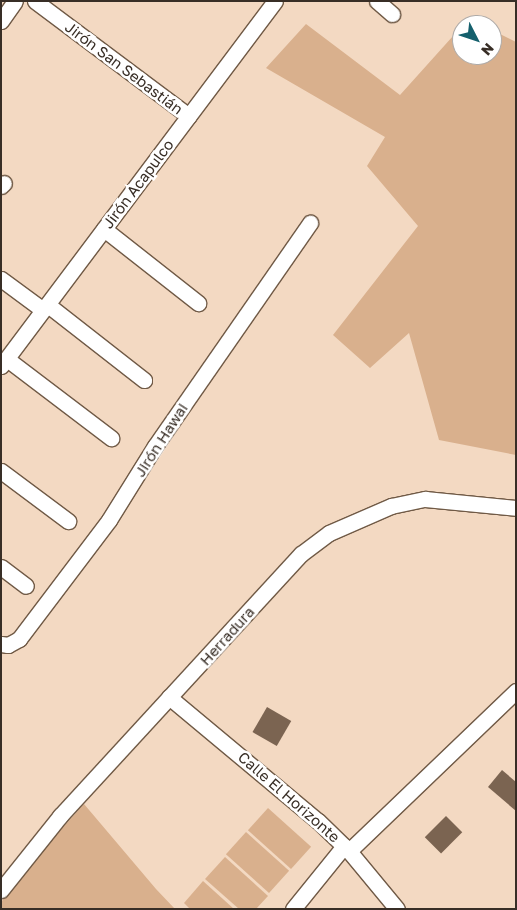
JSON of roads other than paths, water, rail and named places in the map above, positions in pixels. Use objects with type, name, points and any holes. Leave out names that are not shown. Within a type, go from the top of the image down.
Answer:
[{"type":"street","points":[[1,21],[15,1]]},
{"type":"street","name":"Jirón San Sebastián","points":[[35,1],[189,116]]},
{"type":"street","name":"Jirón Acapulco","points":[[4,363],[275,1]]},
{"type":"street","points":[[377,1],[392,14]]},
{"type":"street","name":"Jirón Hawai","points":[[1,644],[14,643],[23,634],[109,520],[155,446],[310,223]]},
{"type":"street","points":[[104,229],[198,303]]},
{"type":"street","points":[[1,279],[46,307],[144,380]]},
{"type":"street","points":[[4,363],[111,438]]},
{"type":"street","points":[[1,471],[68,521]]},
{"type":"street","name":"Herradura","points":[[1,890],[60,816],[169,697],[301,554],[329,533],[391,506],[425,499],[516,508]]},
{"type":"street","points":[[1,567],[26,586]]},
{"type":"street","points":[[292,909],[347,849],[516,691]]},
{"type":"street","name":"Calle El Horizonte","points":[[169,697],[286,793],[347,849],[397,909]]}]
